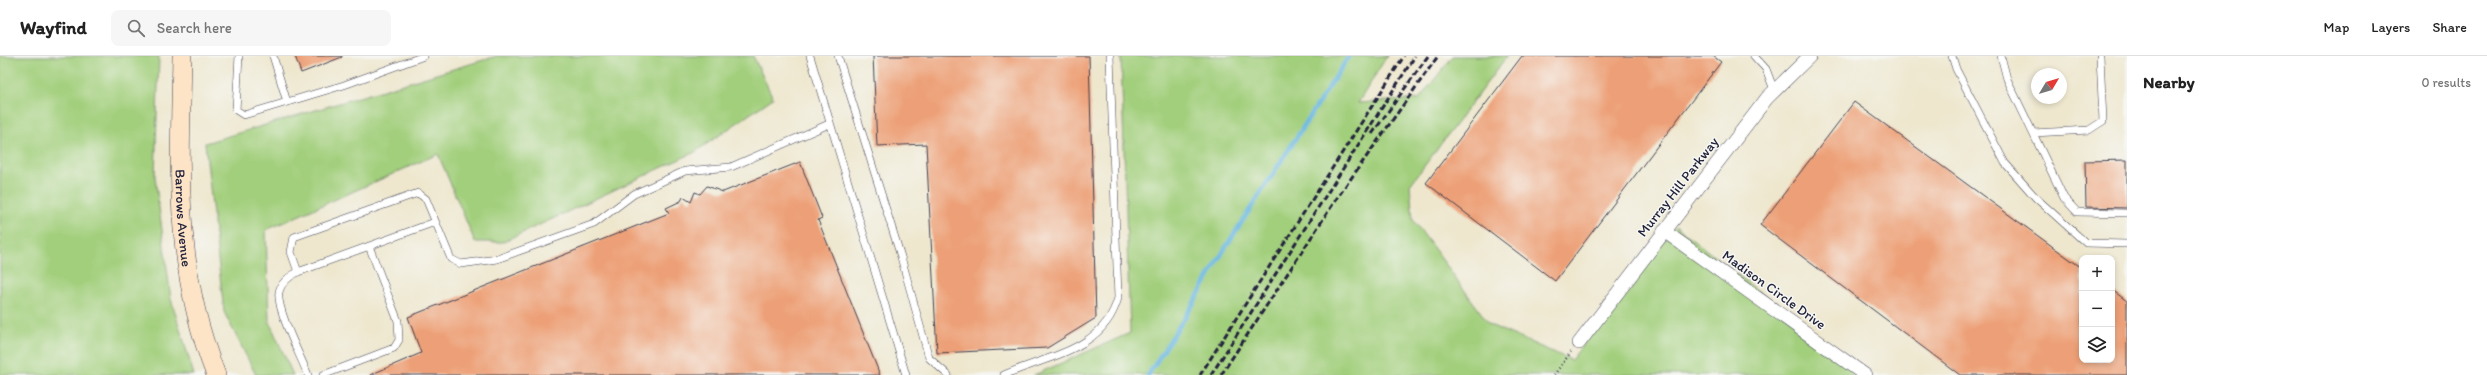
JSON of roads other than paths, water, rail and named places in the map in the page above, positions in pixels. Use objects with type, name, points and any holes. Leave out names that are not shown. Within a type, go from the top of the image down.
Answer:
[{"type":"street","name":"Barrows Avenue","points":[[182,56],[180,183],[182,243],[197,319],[216,375]]},
{"type":"street","name":"Murray Hill Parkway","points":[[1579,343],[1774,90],[1810,56]]},
{"type":"street","name":"Madison Circle Drive","points":[[1664,231],[1865,375]]},
{"type":"lane","points":[[238,56],[236,110],[244,115],[344,85],[424,56]]},
{"type":"lane","points":[[272,56],[287,102]]},
{"type":"lane","points":[[810,56],[829,124],[906,375]]},
{"type":"lane","points":[[838,56],[901,257],[929,358],[948,375]]},
{"type":"lane","points":[[1004,375],[1082,345],[1095,336],[1114,314],[1118,298],[1110,56]]},
{"type":"lane","points":[[1754,56],[1766,69],[1774,90]]},
{"type":"lane","points":[[1952,56],[1956,69],[2005,163],[2036,198],[2086,243],[2127,244]]},
{"type":"lane","points":[[2001,56],[2007,79],[2064,198],[2077,212],[2127,213]]},
{"type":"lane","points":[[2033,133],[2089,130],[2103,121],[2100,56]]},
{"type":"lane","points":[[298,272],[291,252],[294,237],[418,192],[426,199],[451,259],[461,264],[497,259],[594,224],[634,194],[685,171],[731,167],[790,143],[829,124]]},
{"type":"lane","points":[[308,375],[281,308],[279,292],[287,277],[435,222]]},
{"type":"lane","points":[[323,375],[394,348],[399,340],[398,321],[369,246]]},
{"type":"waterway","points":[[1148,375],[1192,306],[1227,245],[1349,56]]},
{"type":"railway","points":[[1200,375],[1404,56]]},
{"type":"railway","points":[[1211,375],[1415,56]]},
{"type":"railway","points":[[1372,134],[1428,56]]},
{"type":"railway","points":[[1221,375],[1337,198],[1438,56]]}]
